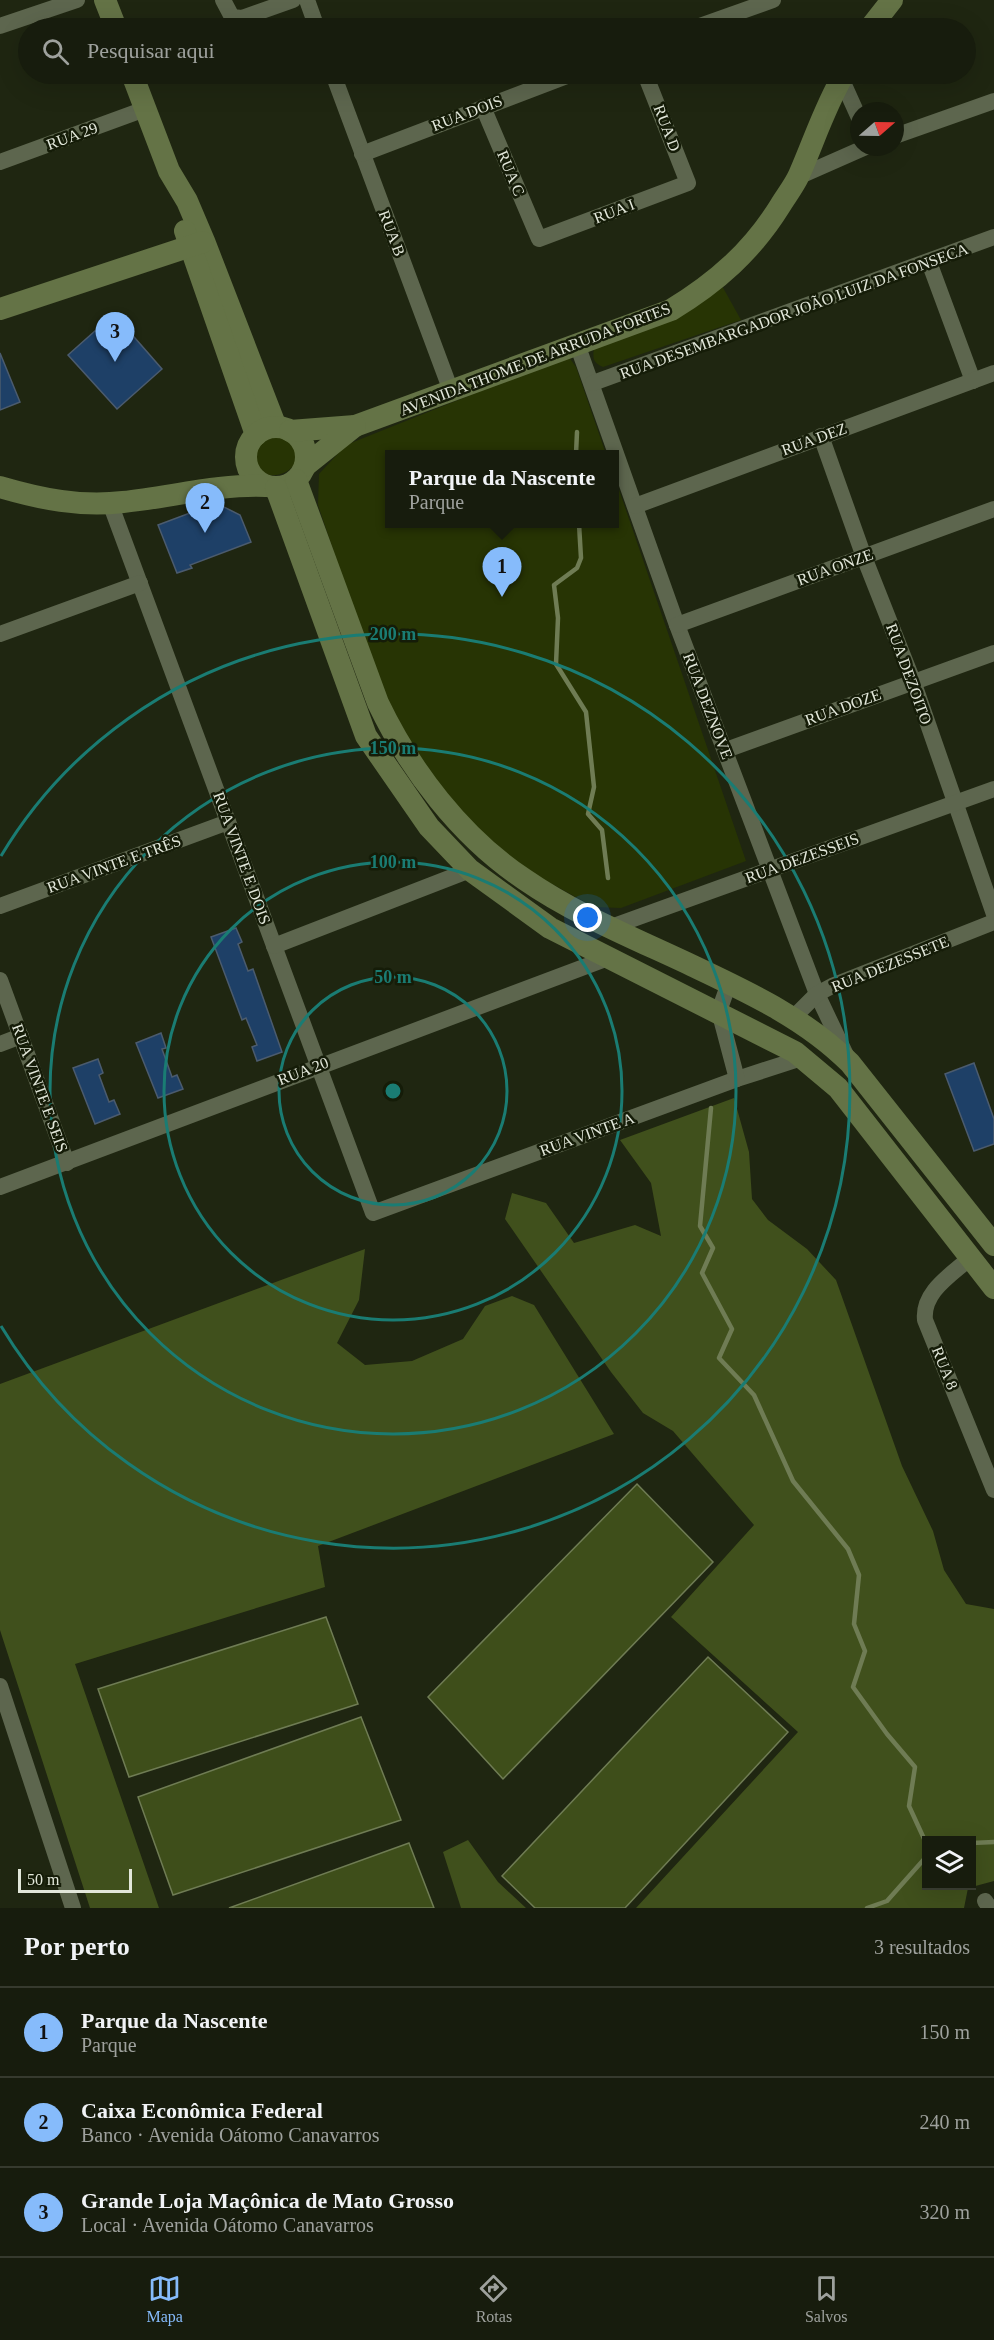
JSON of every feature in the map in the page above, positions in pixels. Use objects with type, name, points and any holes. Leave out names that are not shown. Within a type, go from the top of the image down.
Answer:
[{"type":"main road","points":[[105,0],[112,18]]},
{"type":"main road","points":[[878,18],[892,0]]},
{"type":"main road","points":[[136,84],[169,171],[187,201],[197,243],[274,431],[304,446],[286,480],[366,736],[429,826],[470,870],[550,927],[608,958],[719,1011],[802,1058],[838,1088],[994,1288]]},
{"type":"main road","name":"AVENIDA THOME DE ARRUDA FORTES","points":[[274,431],[354,426],[671,310],[707,288],[732,267],[763,234],[798,177],[820,121],[839,84]]},
{"type":"main road","points":[[0,309],[197,243]]},
{"type":"main road","name":"AVENIDA THOME DE ARRUDA FORTES","points":[[286,480],[354,426]]},
{"type":"main road","points":[[274,431],[247,450],[246,459],[252,475],[286,480]]},
{"type":"main road","points":[[0,487],[43,500],[110,503],[286,480]]},
{"type":"main road","points":[[286,480],[378,703],[410,762],[480,843],[522,878],[572,908],[729,983],[794,1017],[828,1041],[850,1064],[993,1242]]},
{"type":"street","points":[[24,18],[77,0]]},
{"type":"street","points":[[225,5],[232,17],[242,18],[293,0]]},
{"type":"street","points":[[307,0],[313,18]]},
{"type":"street","points":[[722,18],[772,0]]},
{"type":"street","points":[[0,26],[18,20]]},
{"type":"street","name":"RUA B","points":[[337,84],[451,391]]},
{"type":"street","name":"RUA DOIS","points":[[362,154],[545,84]]},
{"type":"street","name":"RUA D","points":[[649,84],[688,183]]},
{"type":"street","points":[[846,84],[853,102]]},
{"type":"street","points":[[904,133],[994,101]]},
{"type":"street","name":"RUA C","points":[[483,107],[540,239]]},
{"type":"street","name":"RUA 29","points":[[0,162],[145,109]]},
{"type":"street","points":[[798,177],[850,154]]},
{"type":"street","name":"RUA I","points":[[540,239],[688,183]]},
{"type":"street","name":"RUA DESEMBARGADOR JOÃO LUIZ DA FONSECA","points":[[593,383],[994,237]]},
{"type":"street","points":[[929,262],[973,381]]},
{"type":"street","name":"RUA DEZNOVE","points":[[578,344],[616,450]]},
{"type":"street","name":"RUA DEZ","points":[[635,506],[994,373]]},
{"type":"street","name":"RUA DEZOITO","points":[[821,436],[864,557],[913,681],[994,914]]},
{"type":"street","name":"RUA DEZNOVE","points":[[619,459],[677,625],[770,869],[818,994],[850,1064]]},
{"type":"street","name":"RUA VINTE E DOIS","points":[[110,503],[373,1213]]},
{"type":"street","name":"RUA ONZE","points":[[677,625],[994,510]]},
{"type":"street","points":[[0,634],[140,583]]},
{"type":"street","name":"RUA DOZE","points":[[726,750],[994,653]]},
{"type":"street","name":"RUA DEZESSEIS","points":[[611,927],[994,789]]},
{"type":"street","name":"RUA VINTE E TRÊS","points":[[0,906],[228,822]]},
{"type":"street","points":[[274,946],[470,870]]},
{"type":"street","name":"RUA DEZESSETE","points":[[794,1017],[818,994],[994,922]]},
{"type":"street","name":"RUA 20","points":[[0,1187],[608,958]]},
{"type":"street","name":"RUA VINTE E SEIS","points":[[0,980],[67,1163]]},
{"type":"street","points":[[729,983],[719,1011],[737,1079]]},
{"type":"street","points":[[0,1044],[21,1036]]},
{"type":"street","name":"RUA VINTE A","points":[[373,1213],[737,1079],[802,1058]]},
{"type":"street","name":"RUA 8","points":[[970,1258],[930,1294],[924,1309],[926,1320],[994,1490]]},
{"type":"street","points":[[0,1686],[73,1908]]},
{"type":"shaded area","points":[[721,284],[741,320],[603,367],[595,361],[594,346]]},
{"type":"shaded area","points":[[568,356],[576,367],[605,450],[385,450],[385,528],[619,528],[619,490],[746,861],[621,908],[594,907],[512,862],[462,817],[415,757],[380,689],[318,505],[319,474],[346,445]]},
{"type":"shaded area","points":[[263,431],[296,440],[298,455],[289,470],[269,475],[256,466],[252,449]]},
{"type":"shaded area","points":[[734,1098],[749,1152],[752,1199],[768,1220],[807,1249],[836,1280],[902,1466],[933,1531],[944,1570],[966,1604],[994,1609],[994,1881],[976,1886],[976,1836],[922,1836],[922,1890],[968,1890],[964,1908],[636,1908],[798,1732],[671,1617],[754,1525],[673,1431],[643,1413],[611,1372],[505,1219],[512,1193],[546,1203],[574,1243],[635,1225],[661,1236],[651,1183],[620,1140]]},
{"type":"shaded area","points":[[365,1249],[359,1300],[337,1343],[365,1365],[412,1361],[463,1339],[485,1306],[512,1296],[534,1305],[614,1434],[318,1546],[325,1587],[75,1664],[159,1908],[90,1908],[0,1630],[0,1384]]},
{"type":"shaded area","points":[[637,1484],[713,1562],[503,1779],[428,1697]]},
{"type":"shaded area","points":[[326,1617],[358,1704],[129,1777],[98,1689]]},
{"type":"shaded area","points":[[708,1657],[788,1732],[625,1908],[535,1908],[502,1876]]},
{"type":"shaded area","points":[[361,1717],[401,1820],[173,1895],[138,1797]]},
{"type":"shaded area","points":[[468,1840],[498,1882],[526,1908],[461,1908],[443,1852]]},
{"type":"shaded area","points":[[409,1843],[434,1908],[229,1908]]},
{"type":"building","points":[[114,314],[162,369],[117,409],[68,355]]},
{"type":"building","points":[[0,353],[20,402],[0,410]]},
{"type":"building","points":[[206,507],[208,514],[224,507],[240,515],[251,542],[190,565],[192,568],[177,573],[158,525]]},
{"type":"building","points":[[236,928],[242,942],[238,944],[248,971],[253,969],[282,1052],[257,1061],[252,1047],[257,1045],[246,1018],[242,1020],[211,937]]},
{"type":"building","points":[[161,1033],[166,1048],[162,1049],[172,1077],[177,1075],[183,1089],[158,1098],[136,1043]]},
{"type":"building","points":[[98,1059],[103,1073],[99,1075],[109,1102],[114,1100],[120,1114],[95,1124],[73,1068]]},
{"type":"building","points":[[974,1063],[994,1119],[994,1144],[974,1151],[945,1074]]},
{"type":"waterway","points":[[576,450],[577,432]]},
{"type":"waterway","points":[[579,528],[581,558],[577,568],[554,585],[558,618],[556,664],[586,712],[594,787],[588,814],[602,830],[608,878]]},
{"type":"waterway","points":[[711,1108],[700,1226],[713,1248],[702,1273],[732,1329],[719,1358],[754,1395],[793,1481],[848,1549],[859,1575],[854,1624],[865,1651],[853,1687],[887,1734],[915,1767],[909,1806],[923,1836]]},
{"type":"waterway","points":[[976,1843],[994,1842]]},
{"type":"waterway","points":[[867,1908],[887,1901],[922,1862]]},
{"type":"place","name":"Grande Loja Maçônica de Mato Grosso","points":[[115,362]]},
{"type":"place","name":"Caixa Econômica Federal","points":[[205,533]]},
{"type":"place","name":"Parque da Nascente","points":[[502,597]]}]
